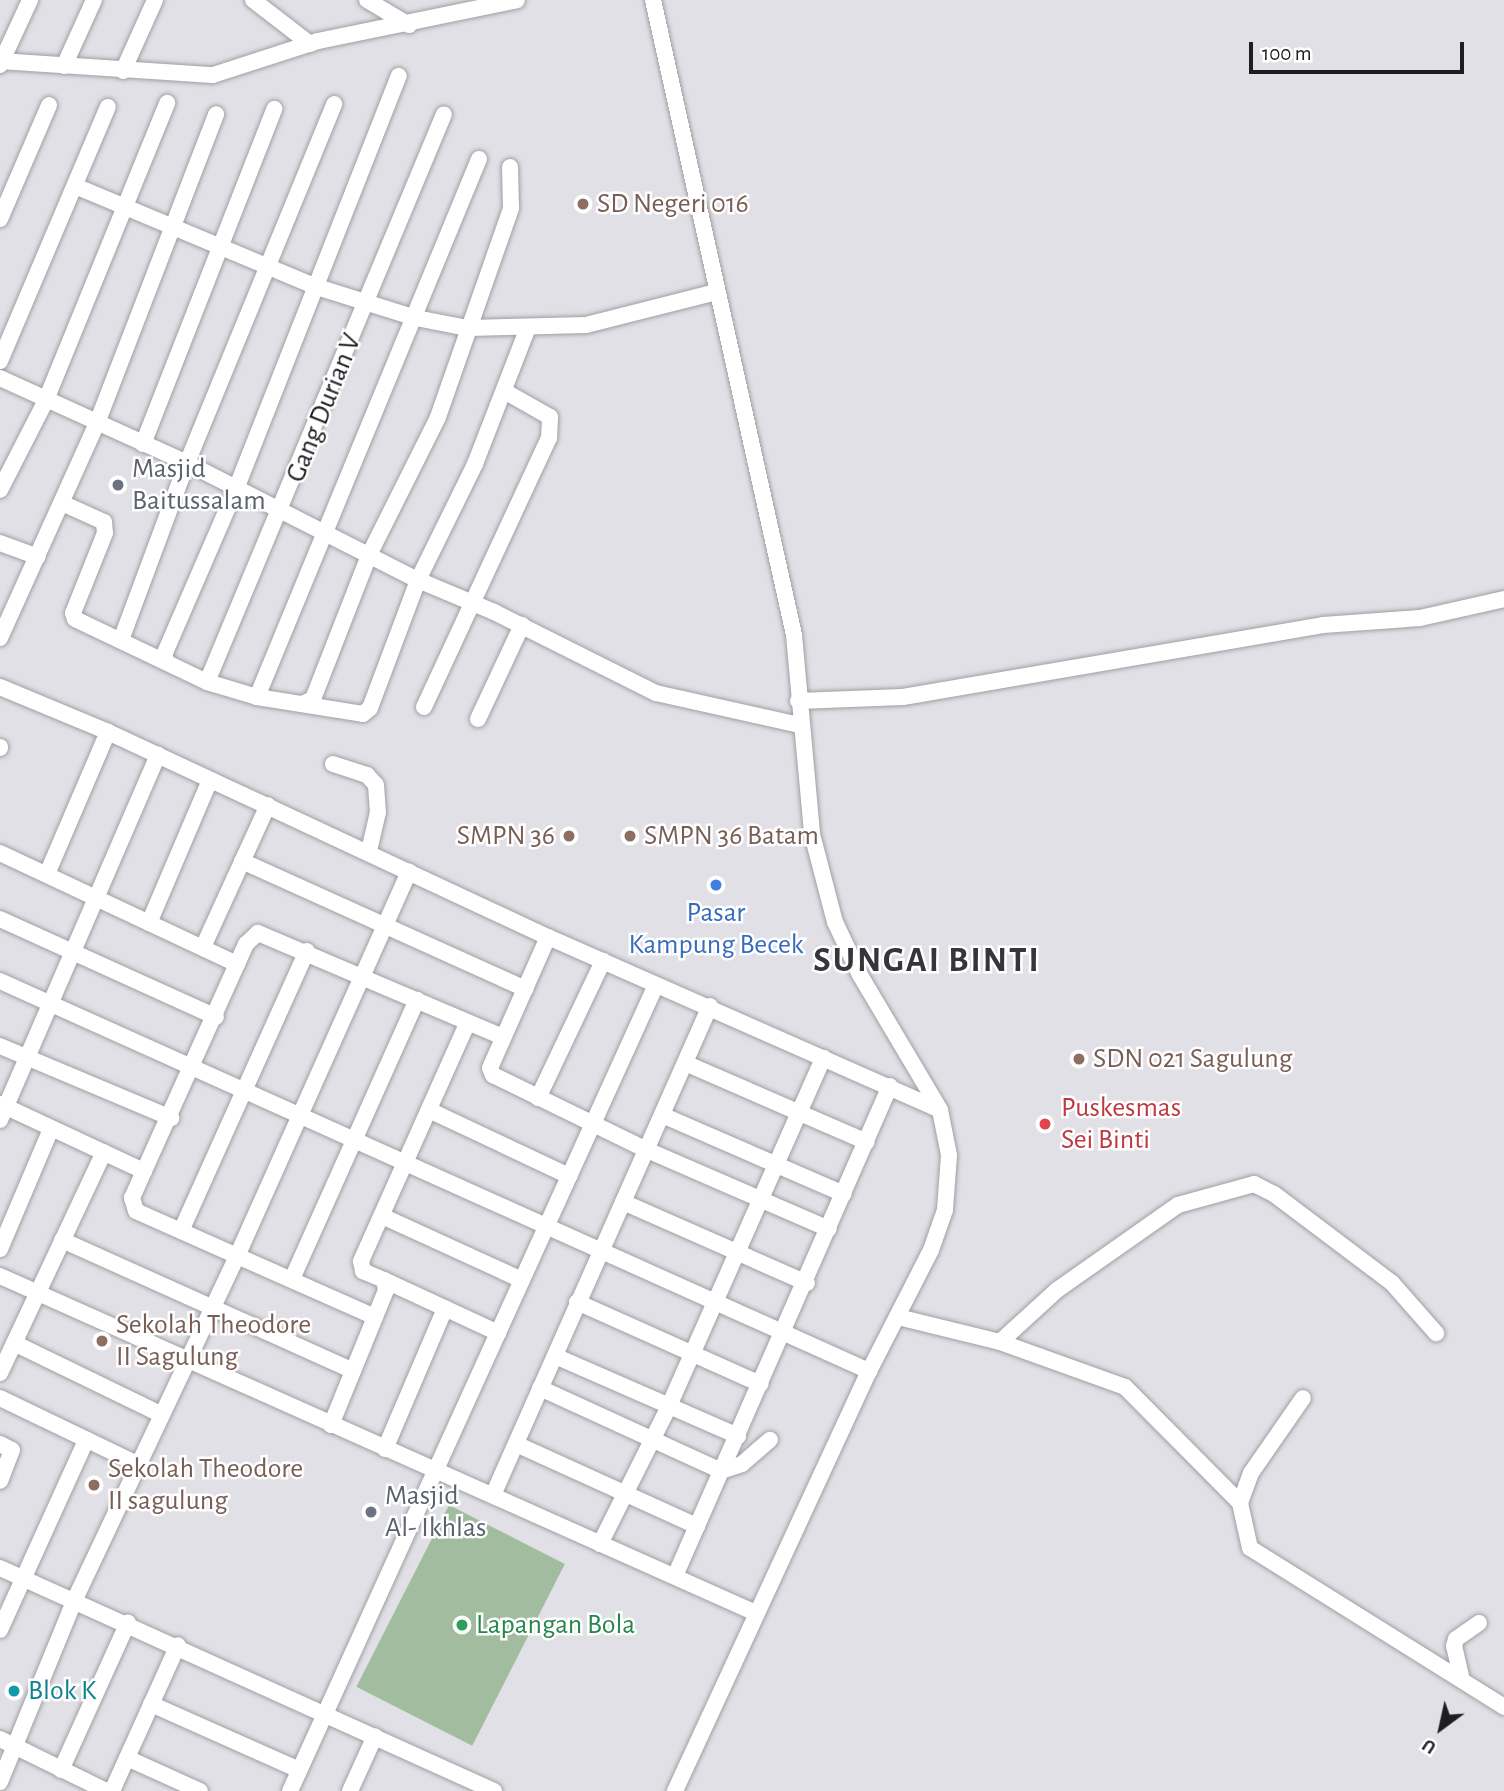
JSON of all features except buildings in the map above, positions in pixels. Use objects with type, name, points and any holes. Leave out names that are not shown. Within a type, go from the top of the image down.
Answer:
[{"type":"street","points":[[30,0],[1,62],[213,75],[310,44],[409,25],[478,3],[517,0]]},
{"type":"street","points":[[64,66],[94,0]]},
{"type":"street","points":[[123,71],[155,0]]},
{"type":"street","points":[[253,0],[310,44]]},
{"type":"street","points":[[367,0],[409,25]]},
{"type":"street","points":[[653,0],[794,635],[799,725],[812,834],[835,922],[860,975],[940,1110],[949,1155],[945,1210],[898,1317],[869,1371],[675,1791]]},
{"type":"street","points":[[166,660],[164,655],[236,488],[399,76]]},
{"type":"street","points":[[0,490],[46,400],[167,103]]},
{"type":"street","points":[[121,640],[187,463],[334,104]]},
{"type":"street","points":[[0,219],[49,105]]},
{"type":"street","points":[[0,361],[108,107]]},
{"type":"street","points":[[143,444],[274,109]]},
{"type":"street","points":[[0,638],[6,612],[38,557],[97,424],[171,225],[216,114]]},
{"type":"street","name":"Gang Durian V","points":[[207,682],[281,513],[444,114]]},
{"type":"street","points":[[257,697],[480,159]]},
{"type":"street","points":[[302,704],[313,699],[369,555],[438,418],[511,208],[510,167]]},
{"type":"street","points":[[75,186],[125,204],[218,249],[267,264],[317,287],[416,318],[468,328],[527,330],[586,325],[716,292]]},
{"type":"street","points":[[62,503],[103,523],[105,533],[73,613],[75,619],[166,660],[207,682],[257,697],[356,716],[370,708],[418,580],[475,464],[527,330]]},
{"type":"street","points":[[0,379],[187,463],[281,513],[325,532],[418,580],[522,625],[656,693],[799,725]]},
{"type":"street","points":[[424,707],[471,601],[545,455],[552,425],[542,408],[504,391]]},
{"type":"street","points":[[0,543],[38,557]]},
{"type":"street","points":[[798,701],[843,703],[916,695],[1323,625],[1420,618],[1504,599]]},
{"type":"street","points":[[478,719],[522,625]]},
{"type":"street","points":[[0,687],[108,732],[369,851],[548,937],[710,1006],[940,1110]]},
{"type":"street","points":[[47,874],[108,732]]},
{"type":"street","points":[[144,1171],[2,1110],[28,1058],[158,755]]},
{"type":"street","points":[[333,764],[367,775],[376,785],[377,812],[369,851]]},
{"type":"street","points":[[149,923],[210,780]]},
{"type":"street","points":[[203,947],[268,805]]},
{"type":"street","points":[[0,853],[237,964]]},
{"type":"street","points":[[242,861],[525,989]]},
{"type":"street","points":[[0,1782],[7,1742],[238,1254],[409,871]]},
{"type":"street","points":[[0,919],[216,1017]]},
{"type":"street","points":[[375,1317],[136,1211],[132,1198],[171,1118],[246,944],[258,933],[307,951],[467,1024],[503,1037]]},
{"type":"street","points":[[548,937],[490,1068],[494,1076],[594,1121],[647,1150],[829,1229]]},
{"type":"street","points":[[181,1231],[307,951]]},
{"type":"street","points":[[538,1098],[603,961]]},
{"type":"street","points":[[0,981],[355,1139],[405,1166],[545,1229],[601,1251],[869,1371]]},
{"type":"street","points":[[290,1791],[656,985]]},
{"type":"street","points":[[292,1279],[417,1000]]},
{"type":"street","points":[[493,1495],[710,1006]]},
{"type":"street","points":[[467,1024],[431,1111],[361,1261],[363,1271],[498,1332]]},
{"type":"street","points":[[0,1046],[171,1118]]},
{"type":"street","points":[[600,1544],[669,1406],[690,1353],[823,1058]]},
{"type":"street","points":[[685,1063],[867,1142]]},
{"type":"street","points":[[675,1576],[807,1283],[890,1086]]},
{"type":"street","points":[[431,1111],[569,1176]]},
{"type":"street","points":[[662,1115],[844,1194]]},
{"type":"street","points":[[0,1249],[51,1129]]},
{"type":"street","points":[[0,1373],[104,1152]]},
{"type":"street","points":[[1000,1342],[1057,1290],[1178,1205],[1254,1184],[1274,1194],[1392,1283],[1436,1333]]},
{"type":"street","points":[[624,1202],[738,1249],[807,1283]]},
{"type":"street","points":[[382,1216],[522,1280]]},
{"type":"street","points":[[62,1240],[353,1371]]},
{"type":"street","points":[[0,1276],[756,1613]]},
{"type":"street","points":[[331,1425],[386,1290],[384,1280]]},
{"type":"street","points":[[577,1302],[760,1384]]},
{"type":"street","points":[[385,1449],[445,1308]]},
{"type":"street","points":[[898,1317],[1000,1342],[1125,1387],[1240,1503],[1250,1548],[1271,1564],[1461,1676],[1504,1707]]},
{"type":"street","points":[[14,1343],[160,1414]]},
{"type":"street","points":[[555,1356],[738,1436]]},
{"type":"street","points":[[540,1388],[652,1442],[722,1471],[742,1464],[770,1440]]},
{"type":"street","points":[[0,1398],[137,1464]]},
{"type":"street","points":[[1240,1503],[1251,1474],[1303,1398]]},
{"type":"street","points":[[0,1630],[86,1440]]},
{"type":"street","points":[[0,1444],[12,1450],[0,1480]]},
{"type":"street","points":[[516,1444],[625,1497],[697,1526]]},
{"type":"street","points":[[0,1568],[128,1622],[490,1790]]},
{"type":"street","points":[[61,1770],[128,1622]]},
{"type":"street","points":[[1461,1676],[1454,1653],[1456,1639],[1479,1623]]},
{"type":"street","points":[[112,1791],[178,1645]]},
{"type":"street","points":[[151,1704],[299,1770]]},
{"type":"street","points":[[350,1791],[375,1736]]},
{"type":"street","points":[[7,1742],[106,1791]]},
{"type":"street","points":[[127,1758],[200,1791]]},
{"type":"street","points":[[157,1791],[164,1775]]},
{"type":"green space","name":"Lapangan Bola","points":[[449,1505],[565,1564],[472,1746],[356,1687]]},
{"type":"place","name":"SD Negeri 016","points":[[583,204]]},
{"type":"place","name":"Masjid Baitussalam","points":[[118,485]]},
{"type":"place","name":"SMPN 36","points":[[569,836]]},
{"type":"place","name":"SMPN 36 Batam","points":[[630,836]]},
{"type":"place","name":"Pasar Kampung Becek","points":[[716,885]]},
{"type":"place","name":"SDN 021 Sagulung","points":[[1079,1059]]},
{"type":"place","name":"Puskesmas Sei Binti","points":[[1045,1124]]},
{"type":"place","name":"Sekolah Theodore II Sagulung","points":[[102,1341]]},
{"type":"place","name":"Sekolah Theodore II sagulung","points":[[94,1485]]},
{"type":"place","name":"Masjid Al- Ikhlas","points":[[371,1512]]},
{"type":"place","name":"Lapangan Bola","points":[[462,1625]]},
{"type":"place","name":"Blok K","points":[[14,1691]]},
{"type":"district","name":"SUNGAI BINTI","points":[[927,961]]}]
